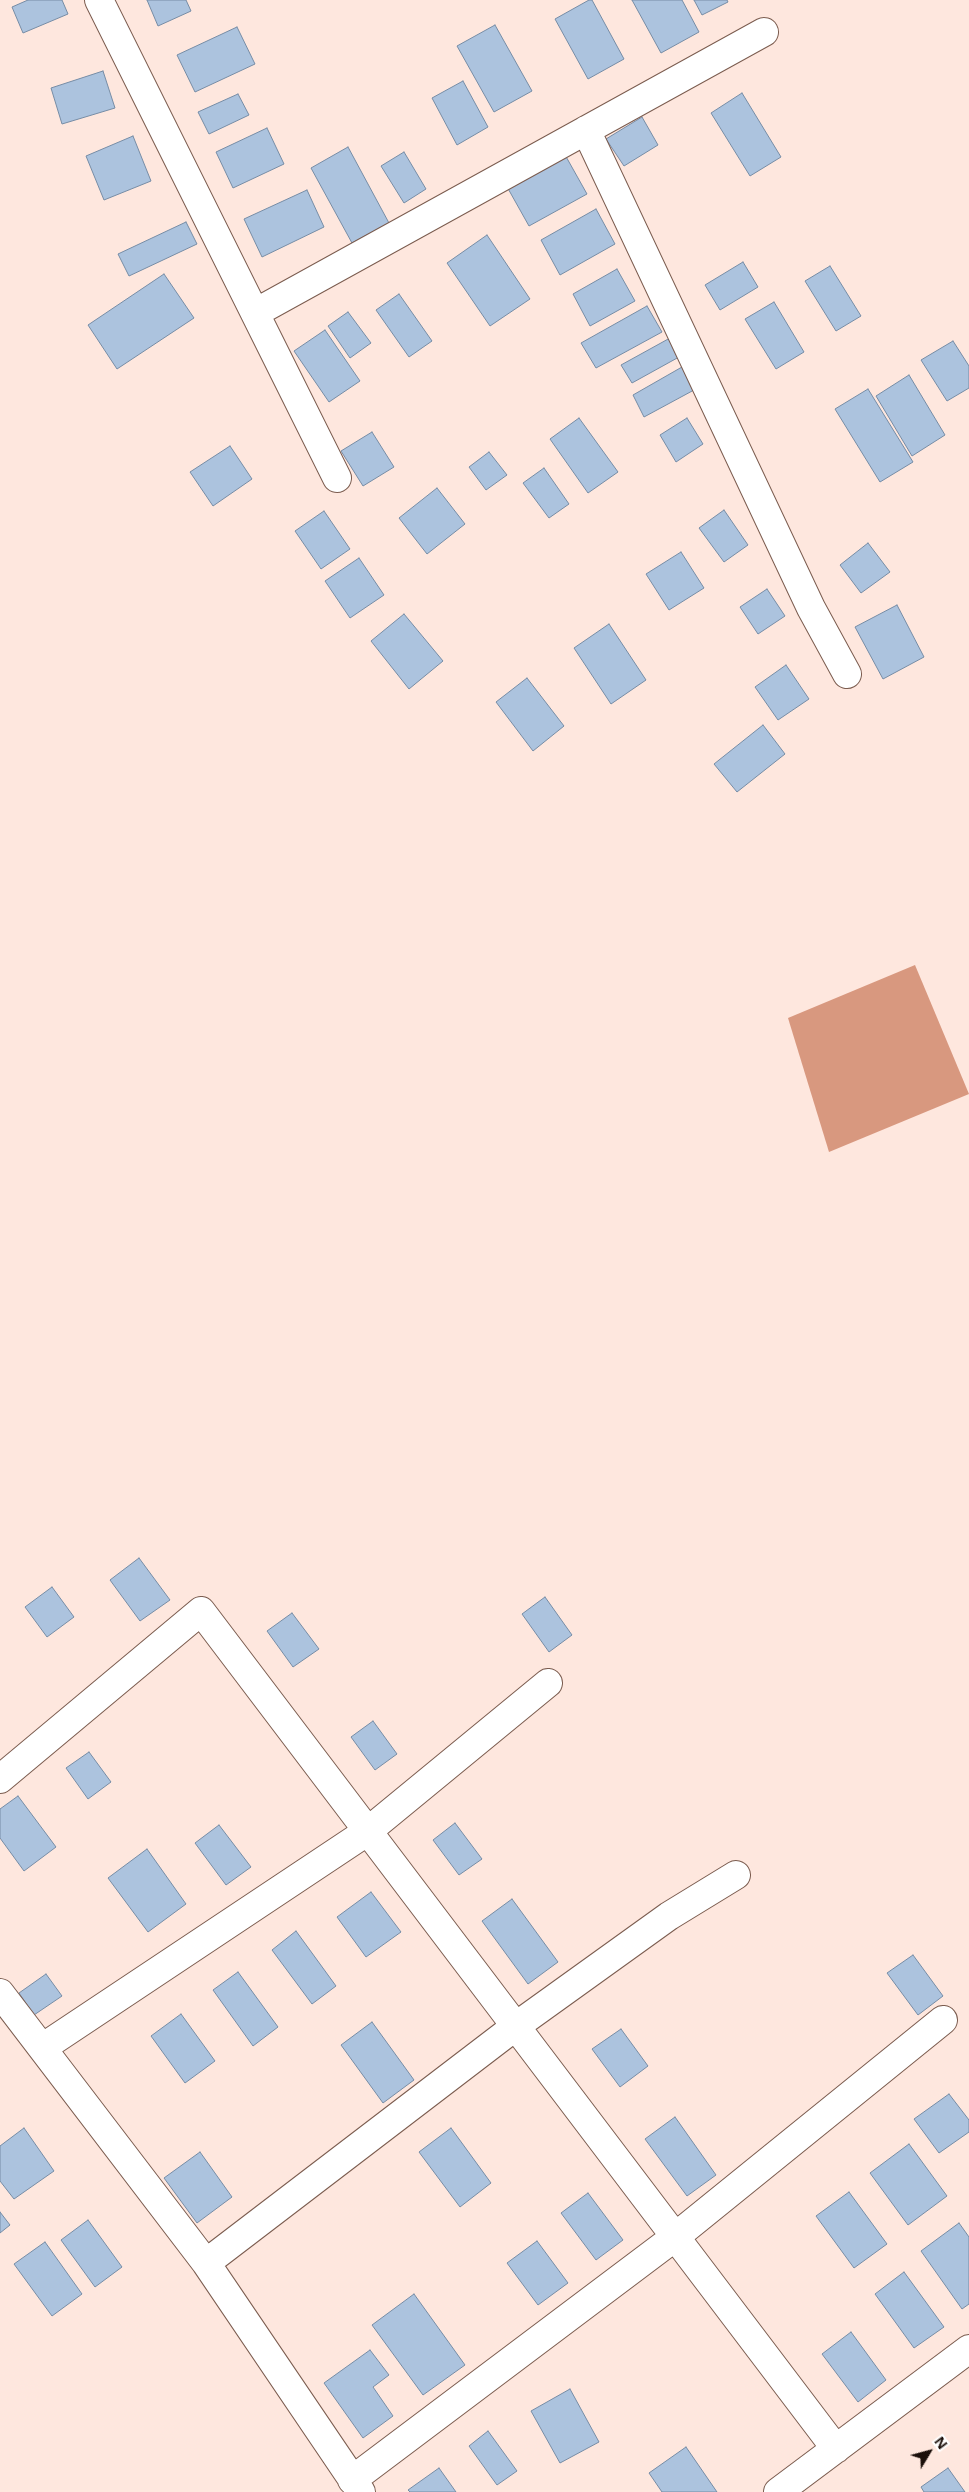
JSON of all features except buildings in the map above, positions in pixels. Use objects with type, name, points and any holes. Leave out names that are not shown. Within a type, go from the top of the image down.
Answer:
[{"type":"street","points":[[99,0],[337,478]]},
{"type":"street","points":[[255,313],[764,32]]},
{"type":"street","points":[[586,130],[811,608],[847,674]]},
{"type":"street","points":[[0,1779],[201,1611],[836,2449]]},
{"type":"street","points":[[42,2048],[368,1831],[548,1683]]},
{"type":"street","points":[[206,2263],[516,2026],[668,1916],[736,1875]]},
{"type":"street","points":[[0,1993],[206,2263],[357,2486],[675,2237],[944,2020]]},
{"type":"street","points":[[778,2492],[969,2349]]},
{"type":"shaded area","points":[[915,965],[969,1094],[829,1152],[788,1018]]}]
